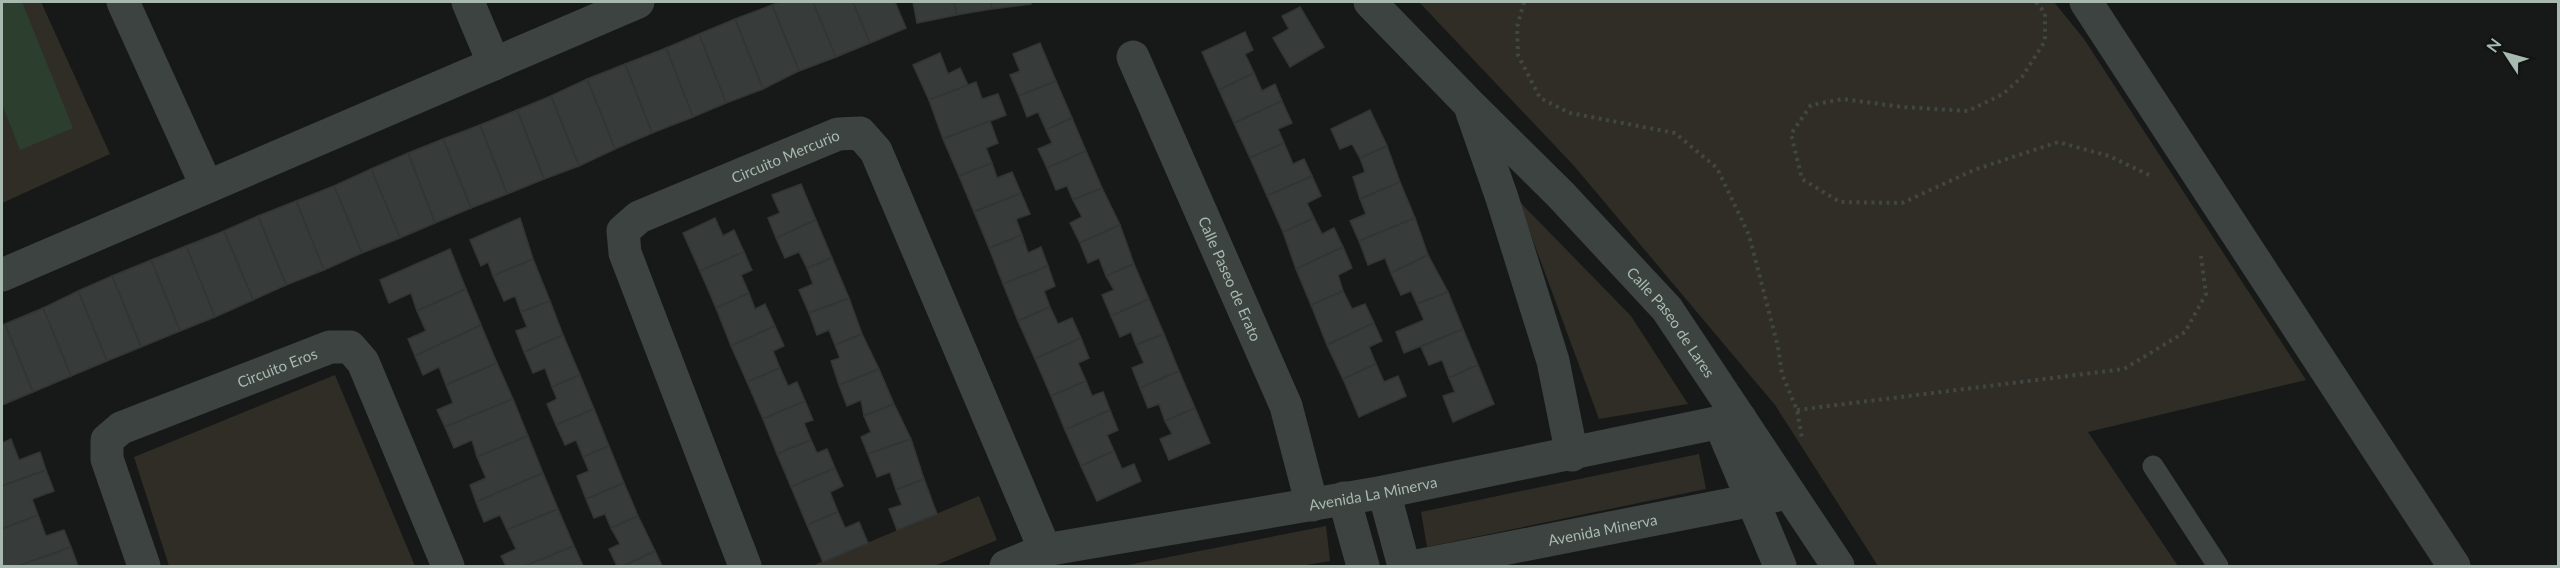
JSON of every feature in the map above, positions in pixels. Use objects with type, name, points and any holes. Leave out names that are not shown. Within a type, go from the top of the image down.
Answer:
[{"type":"street","points":[[123,2],[207,187]]},
{"type":"street","points":[[468,2],[494,64]]},
{"type":"street","points":[[2,275],[638,2]]},
{"type":"street","name":"Calle Paseo de Lares","points":[[1370,2],[1469,105],[1562,195],[1667,309],[1730,421],[1788,493],[1838,567]]},
{"type":"street","points":[[2086,2],[2454,567]]},
{"type":"street","name":"Calle Paseo de Erato","points":[[1133,57],[1286,406],[1312,505]]},
{"type":"street","name":"Calle Paseo de Lares","points":[[1469,105],[1502,198],[1553,361],[1572,454]]},
{"type":"street","name":"Circuito Mercurio","points":[[745,567],[625,253],[623,231],[639,217],[838,134],[860,133],[876,151],[1044,550]]},
{"type":"street","name":"Circuito Eros","points":[[144,567],[106,459],[107,440],[121,428],[330,347],[350,347],[363,362],[448,567]]},
{"type":"street","name":"Calle Paseo de Lares","points":[[1730,421],[1752,502],[1780,567]]},
{"type":"street","name":"Avenida La Minerva","points":[[1006,567],[1044,550],[1384,492],[1730,421]]},
{"type":"street","points":[[1384,492],[1404,567]]},
{"type":"street","name":"Avenida Minerva","points":[[1417,567],[1788,493]]},
{"type":"street","points":[[1344,498],[1363,567]]},
{"type":"lane","points":[[2153,466],[2218,567]]},
{"type":"path","points":[[1524,2],[1517,27],[1518,55],[1540,98],[1570,113],[1675,133],[1717,168],[1749,235],[1778,347],[1782,374],[1797,410],[2124,369],[2185,332],[2206,294],[2202,258],[2197,248]]},
{"type":"path","points":[[2036,2],[2044,13],[2045,41],[2022,77],[2004,94],[1968,111],[1902,107],[1843,99],[1811,105],[1791,134],[1802,179],[1840,202],[1902,203],[1974,170],[2058,142],[2118,160],[2147,172],[2154,181]]},
{"type":"shaded area","points":[[2,2],[41,2],[110,154],[2,203]]},
{"type":"shaded area","points":[[2,2],[22,2],[73,128],[20,150],[2,104]]},
{"type":"shaded area","points":[[1419,2],[2054,2],[2084,39],[2306,380],[2088,432],[2178,566],[1878,566],[1775,405],[1575,167]]},
{"type":"shaded area","points":[[1518,200],[1631,316],[1688,404],[1599,419]]},
{"type":"shaded area","points":[[335,375],[415,566],[169,566],[134,457]]},
{"type":"shaded area","points":[[1699,454],[1706,489],[1427,547],[1421,512]]},
{"type":"shaded area","points":[[979,496],[997,540],[934,566],[812,566]]},
{"type":"shaded area","points":[[1326,526],[1330,561],[1301,566],[1123,566]]},
{"type":"building","points":[[780,2],[813,2],[836,57],[799,71],[772,5]]},
{"type":"building","points":[[813,2],[853,2],[870,43],[836,57]]},
{"type":"building","points":[[853,2],[895,2],[906,28],[870,43]]},
{"type":"building","points":[[913,2],[954,2],[957,15],[917,23]]},
{"type":"building","points":[[954,2],[991,2],[992,9],[957,15]]},
{"type":"building","points":[[991,2],[1031,2],[1031,4],[992,9]]},
{"type":"building","points":[[772,5],[799,71],[763,89],[735,19]]},
{"type":"building","points":[[1300,7],[1324,47],[1290,67],[1273,38],[1289,29],[1282,16]]},
{"type":"building","points":[[735,19],[763,89],[726,103],[699,34]]},
{"type":"building","points":[[1245,32],[1253,50],[1245,54],[1254,73],[1219,90],[1202,52]]},
{"type":"building","points":[[699,34],[726,103],[693,117],[666,48]]},
{"type":"building","points":[[1040,43],[1056,81],[1019,96],[1010,75],[1020,71],[1013,54]]},
{"type":"building","points":[[666,48],[693,117],[652,133],[625,64]]},
{"type":"building","points":[[940,53],[948,74],[960,68],[968,85],[929,100],[913,65]]},
{"type":"building","points":[[625,64],[652,133],[615,149],[587,79]]},
{"type":"building","points":[[1254,73],[1262,91],[1275,84],[1282,101],[1234,123],[1219,90]]},
{"type":"building","points":[[587,79],[615,149],[579,166],[551,96]]},
{"type":"building","points":[[1056,81],[1072,118],[1046,130],[1038,112],[1027,117],[1019,96]]},
{"type":"building","points":[[976,82],[982,99],[998,94],[1006,115],[943,139],[929,100]]},
{"type":"building","points":[[551,96],[579,166],[544,179],[517,110]]},
{"type":"building","points":[[1282,101],[1292,123],[1278,129],[1284,143],[1250,158],[1234,123]]},
{"type":"building","points":[[517,110],[544,179],[507,194],[480,125]]},
{"type":"building","points":[[1370,110],[1387,146],[1360,158],[1352,144],[1340,149],[1331,129]]},
{"type":"building","points":[[1072,118],[1086,151],[1047,168],[1038,149],[1052,143],[1046,130]]},
{"type":"building","points":[[990,121],[998,143],[986,148],[992,163],[959,176],[943,139]]},
{"type":"building","points":[[480,125],[507,194],[471,208],[443,139]]},
{"type":"building","points":[[443,139],[471,208],[435,223],[408,153]]},
{"type":"building","points":[[1284,143],[1293,164],[1304,159],[1312,176],[1267,196],[1250,158]]},
{"type":"building","points":[[1387,146],[1400,182],[1360,199],[1353,177],[1365,172],[1360,158]]},
{"type":"building","points":[[1086,151],[1102,188],[1073,200],[1067,186],[1056,190],[1047,168]]},
{"type":"building","points":[[408,153],[435,223],[400,238],[371,169]]},
{"type":"building","points":[[992,163],[997,178],[1012,172],[1021,193],[974,212],[959,176]]},
{"type":"building","points":[[371,169],[400,238],[362,253],[334,186]]},
{"type":"building","points":[[1312,176],[1321,196],[1307,203],[1314,218],[1283,232],[1267,196]]},
{"type":"building","points":[[1400,182],[1415,218],[1359,241],[1350,221],[1366,214],[1360,199]]},
{"type":"building","points":[[801,184],[816,220],[776,238],[768,218],[780,213],[772,195]]},
{"type":"building","points":[[334,186],[362,253],[324,270],[296,201]]},
{"type":"building","points":[[1102,188],[1120,225],[1080,243],[1070,223],[1082,217],[1073,200]]},
{"type":"building","points":[[1021,193],[1030,214],[1016,219],[1022,235],[989,248],[974,212]]},
{"type":"building","points":[[296,201],[324,270],[286,285],[258,216]]},
{"type":"building","points":[[258,216],[286,285],[253,300],[224,231]]},
{"type":"building","points":[[520,218],[533,259],[493,276],[488,262],[481,266],[470,240]]},
{"type":"building","points":[[715,218],[723,236],[734,230],[744,252],[700,271],[683,233]]},
{"type":"building","points":[[1314,218],[1322,234],[1334,228],[1343,247],[1296,269],[1283,232]]},
{"type":"building","points":[[1415,218],[1428,255],[1391,273],[1385,258],[1368,265],[1359,241]]},
{"type":"building","points":[[816,220],[832,258],[807,268],[799,252],[785,258],[776,238]]},
{"type":"building","points":[[1120,225],[1134,264],[1106,276],[1099,258],[1088,263],[1080,243]]},
{"type":"building","points":[[224,231],[253,300],[215,317],[186,246]]},
{"type":"building","points":[[1022,235],[1028,253],[1041,247],[1048,266],[1003,284],[989,248]]},
{"type":"building","points":[[186,246],[215,317],[180,331],[151,260]]},
{"type":"building","points":[[1343,247],[1352,268],[1338,275],[1343,291],[1311,305],[1296,269]]},
{"type":"building","points":[[450,249],[466,289],[417,311],[411,293],[389,303],[380,280]]},
{"type":"building","points":[[744,252],[752,270],[741,275],[749,293],[716,308],[700,271]]},
{"type":"building","points":[[1428,255],[1448,292],[1417,304],[1411,291],[1401,295],[1391,273]]},
{"type":"building","points":[[832,258],[849,298],[809,313],[799,290],[813,284],[807,268]]},
{"type":"building","points":[[533,259],[550,301],[521,312],[515,296],[504,301],[493,276]]},
{"type":"building","points":[[151,260],[180,331],[141,347],[112,276]]},
{"type":"building","points":[[1134,264],[1149,299],[1111,316],[1102,295],[1114,290],[1106,276]]},
{"type":"building","points":[[1048,266],[1055,286],[1044,291],[1050,307],[1018,321],[1003,284]]},
{"type":"building","points":[[112,276],[141,347],[107,361],[78,291]]},
{"type":"building","points":[[466,289],[481,325],[415,356],[408,339],[426,331],[417,311]]},
{"type":"building","points":[[78,291],[107,361],[71,376],[43,308]]},
{"type":"building","points":[[1343,291],[1352,309],[1365,304],[1374,323],[1327,345],[1311,305]]},
{"type":"building","points":[[1448,292],[1463,329],[1404,353],[1396,332],[1424,320],[1417,304]]},
{"type":"building","points":[[749,293],[755,309],[765,304],[775,326],[731,346],[716,308]]},
{"type":"building","points":[[849,298],[862,334],[835,345],[829,330],[817,335],[809,313]]},
{"type":"building","points":[[1149,299],[1164,334],[1136,345],[1131,332],[1120,337],[1111,316]]},
{"type":"building","points":[[550,301],[563,335],[524,352],[516,331],[527,327],[521,312]]},
{"type":"building","points":[[1050,307],[1058,324],[1072,318],[1081,338],[1035,359],[1018,321]]},
{"type":"building","points":[[43,308],[71,376],[33,392],[5,324]]},
{"type":"building","points":[[1374,323],[1382,341],[1369,347],[1376,364],[1343,379],[1327,345]]},
{"type":"building","points":[[5,324],[33,392],[2,405],[2,325]]},
{"type":"building","points":[[481,325],[497,363],[446,385],[439,367],[423,375],[415,356]]},
{"type":"building","points":[[775,326],[784,346],[773,351],[780,368],[747,382],[731,346]]},
{"type":"building","points":[[1463,329],[1478,365],[1449,378],[1442,360],[1429,365],[1421,347]]},
{"type":"building","points":[[862,334],[879,369],[839,385],[831,361],[840,358],[835,345]]},
{"type":"building","points":[[1164,334],[1179,371],[1140,388],[1132,368],[1144,363],[1136,345]]},
{"type":"building","points":[[563,335],[580,375],[552,387],[545,368],[533,373],[524,352]]},
{"type":"building","points":[[1081,338],[1089,358],[1078,363],[1086,381],[1051,396],[1035,359]]},
{"type":"building","points":[[497,363],[513,399],[445,427],[437,410],[453,403],[446,385]]},
{"type":"building","points":[[1376,364],[1384,382],[1398,376],[1406,396],[1359,417],[1343,379]]},
{"type":"building","points":[[1478,365],[1494,404],[1453,422],[1443,396],[1455,392],[1449,378]]},
{"type":"building","points":[[780,368],[788,386],[797,382],[805,401],[763,419],[747,382]]},
{"type":"building","points":[[879,369],[894,404],[864,416],[861,400],[847,406],[839,385]]},
{"type":"building","points":[[1179,371],[1195,408],[1165,421],[1159,404],[1148,408],[1140,388]]},
{"type":"building","points":[[580,375],[594,409],[556,425],[547,404],[557,399],[552,387]]},
{"type":"building","points":[[1086,381],[1092,396],[1103,392],[1110,410],[1065,430],[1051,396]]},
{"type":"building","points":[[513,399],[528,436],[477,457],[472,440],[454,448],[445,427]]},
{"type":"building","points":[[805,401],[813,420],[804,423],[811,440],[777,454],[763,419]]},
{"type":"building","points":[[894,404],[911,439],[868,454],[861,437],[871,432],[864,416]]},
{"type":"building","points":[[1195,408],[1210,443],[1169,460],[1160,439],[1172,434],[1165,421]]},
{"type":"building","points":[[594,409],[609,446],[583,457],[576,440],[565,445],[556,425]]},
{"type":"building","points":[[1110,410],[1118,430],[1107,435],[1114,451],[1081,466],[1065,430]]},
{"type":"building","points":[[528,436],[543,473],[476,502],[470,485],[486,478],[477,457]]},
{"type":"building","points":[[11,439],[19,460],[40,452],[46,470],[2,486],[2,443]]},
{"type":"building","points":[[911,439],[924,479],[896,490],[890,472],[877,477],[868,454]]},
{"type":"building","points":[[811,440],[817,453],[827,449],[835,468],[791,487],[777,454]]},
{"type":"building","points":[[609,446],[624,483],[586,499],[577,476],[589,471],[583,457]]},
{"type":"building","points":[[1114,451],[1122,469],[1134,464],[1141,481],[1097,501],[1081,466]]},
{"type":"building","points":[[835,468],[843,486],[830,492],[838,512],[807,525],[791,487]]},
{"type":"building","points":[[46,470],[54,491],[32,499],[38,515],[2,529],[2,486]]},
{"type":"building","points":[[543,473],[558,509],[507,530],[500,515],[484,522],[476,502]]},
{"type":"building","points":[[924,479],[937,514],[897,530],[889,509],[902,505],[896,490]]},
{"type":"building","points":[[624,483],[638,516],[611,528],[605,514],[594,518],[586,499]]},
{"type":"building","points":[[558,509],[574,546],[525,566],[506,566],[501,556],[516,549],[507,530]]},
{"type":"building","points":[[838,512],[845,528],[859,522],[868,543],[823,562],[807,525]]},
{"type":"building","points":[[38,515],[46,536],[64,530],[71,547],[18,566],[2,566],[2,529]]},
{"type":"building","points":[[638,516],[655,551],[624,566],[617,566],[609,549],[620,544],[611,528]]},
{"type":"building","points":[[574,546],[583,566],[525,566]]},
{"type":"building","points":[[71,547],[78,566],[18,566]]},
{"type":"building","points":[[655,551],[662,566],[624,566]]}]
